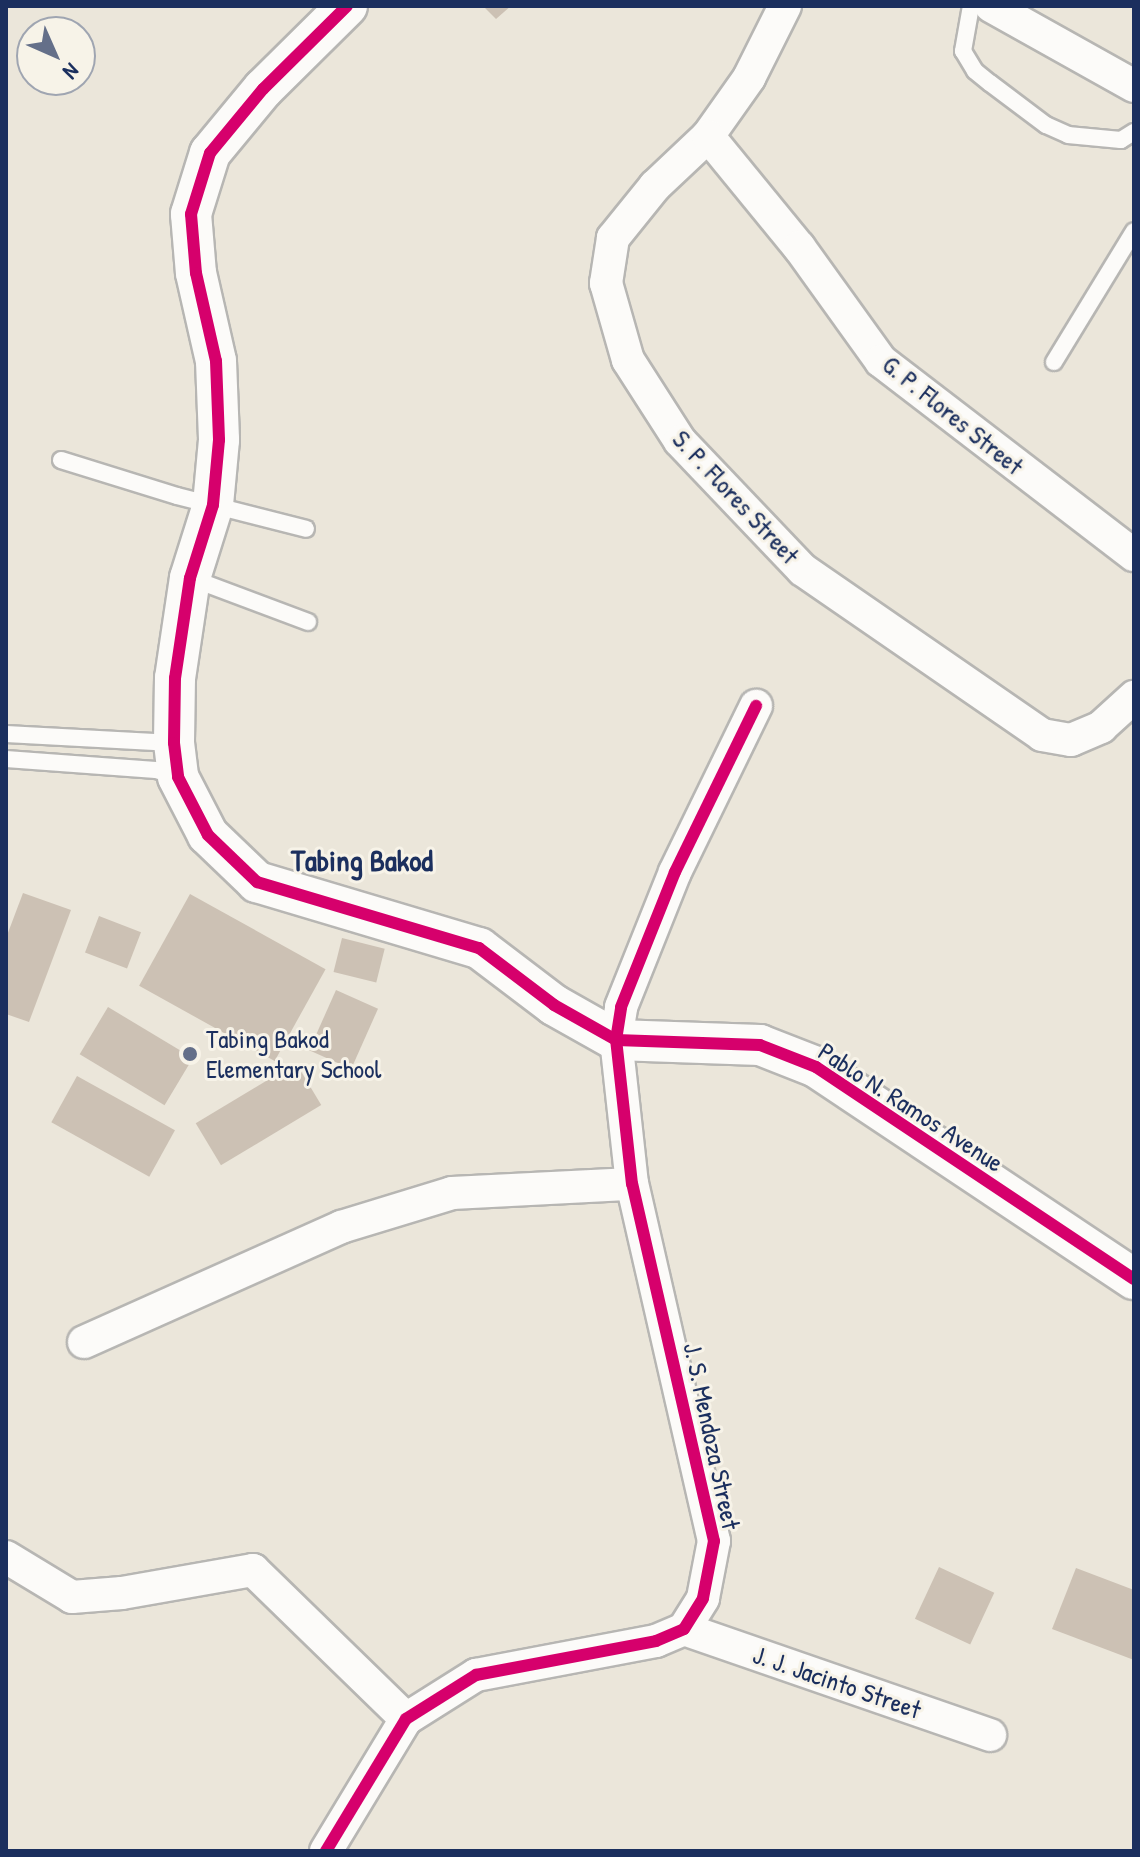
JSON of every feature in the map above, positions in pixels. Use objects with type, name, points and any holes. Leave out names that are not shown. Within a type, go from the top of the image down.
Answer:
[{"type":"street","name":"Pablo N. Ramos Avenue","points":[[347,6],[263,89],[210,153],[191,214],[196,273],[216,361],[219,440],[213,505],[190,578],[175,678],[176,760],[208,835],[257,882],[479,948],[554,1005],[616,1040],[760,1045],[816,1067],[1134,1279]]},
{"type":"street","name":"S. P. Flores Street","points":[[785,6],[749,78],[708,136],[655,186],[613,238],[606,283],[628,360],[680,441],[803,570],[1042,735],[1071,740],[1101,727],[1134,697]]},
{"type":"street","points":[[991,6],[1134,86]]},
{"type":"street","name":"G. P. Flores Street","points":[[708,136],[799,247],[881,361],[1134,555]]},
{"type":"street","name":"J. S. Mendoza Street","points":[[684,1629],[703,1598],[714,1541],[632,1184],[616,1040],[621,1007],[675,872],[756,706]]},
{"type":"street","points":[[84,1342],[341,1227],[452,1193],[550,1185],[632,1184]]},
{"type":"street","points":[[6,1557],[72,1597],[122,1593],[253,1570],[406,1719]]},
{"type":"street","points":[[326,1851],[406,1719],[476,1675],[656,1641],[684,1629]]},
{"type":"street","name":"J. J. Jacinto Street","points":[[684,1629],[990,1735]]},
{"type":"lane","points":[[971,6],[963,51],[975,71],[990,83],[1046,125],[1068,135],[1121,140],[1134,132]]},
{"type":"lane","points":[[1054,362],[1134,231]]},
{"type":"lane","points":[[61,460],[306,529]]},
{"type":"lane","points":[[190,578],[308,622]]},
{"type":"lane","points":[[6,734],[176,760]]},
{"type":"lane","points":[[6,759],[156,770],[176,760]]},
{"type":"building","points":[[483,6],[511,6],[496,19]]},
{"type":"building","points":[[23,893],[71,910],[29,1022],[6,1014],[6,938]]},
{"type":"building","points":[[190,894],[326,969],[275,1061],[139,986]]},
{"type":"building","points":[[99,916],[141,932],[127,969],[85,952]]},
{"type":"building","points":[[342,938],[385,949],[376,983],[334,972]]},
{"type":"building","points":[[336,990],[378,1009],[351,1069],[309,1050]]},
{"type":"building","points":[[108,1007],[193,1058],[165,1105],[80,1054]]},
{"type":"building","points":[[296,1063],[321,1105],[221,1165],[196,1123]]},
{"type":"building","points":[[77,1076],[175,1130],[149,1177],[51,1122]]},
{"type":"building","points":[[939,1567],[994,1593],[970,1644],[915,1619]]},
{"type":"building","points":[[1076,1568],[1134,1590],[1134,1660],[1052,1629]]},
{"type":"cycle path","points":[[347,6],[263,89],[210,153],[191,214],[196,273],[216,361],[219,440],[213,505],[190,578],[175,678],[174,743],[178,777],[208,835],[257,882],[479,948],[554,1005],[616,1040],[760,1045],[816,1067],[1134,1279]]},
{"type":"cycle path","points":[[326,1851],[406,1719],[476,1675],[656,1641],[684,1629],[703,1598],[714,1541],[632,1184],[616,1040],[621,1007],[675,872],[756,706]]},
{"type":"place","name":"Tabing Bakod Elementary School","points":[[190,1054]]},
{"type":"district","name":"Tabing Bakod","points":[[362,860]]}]
